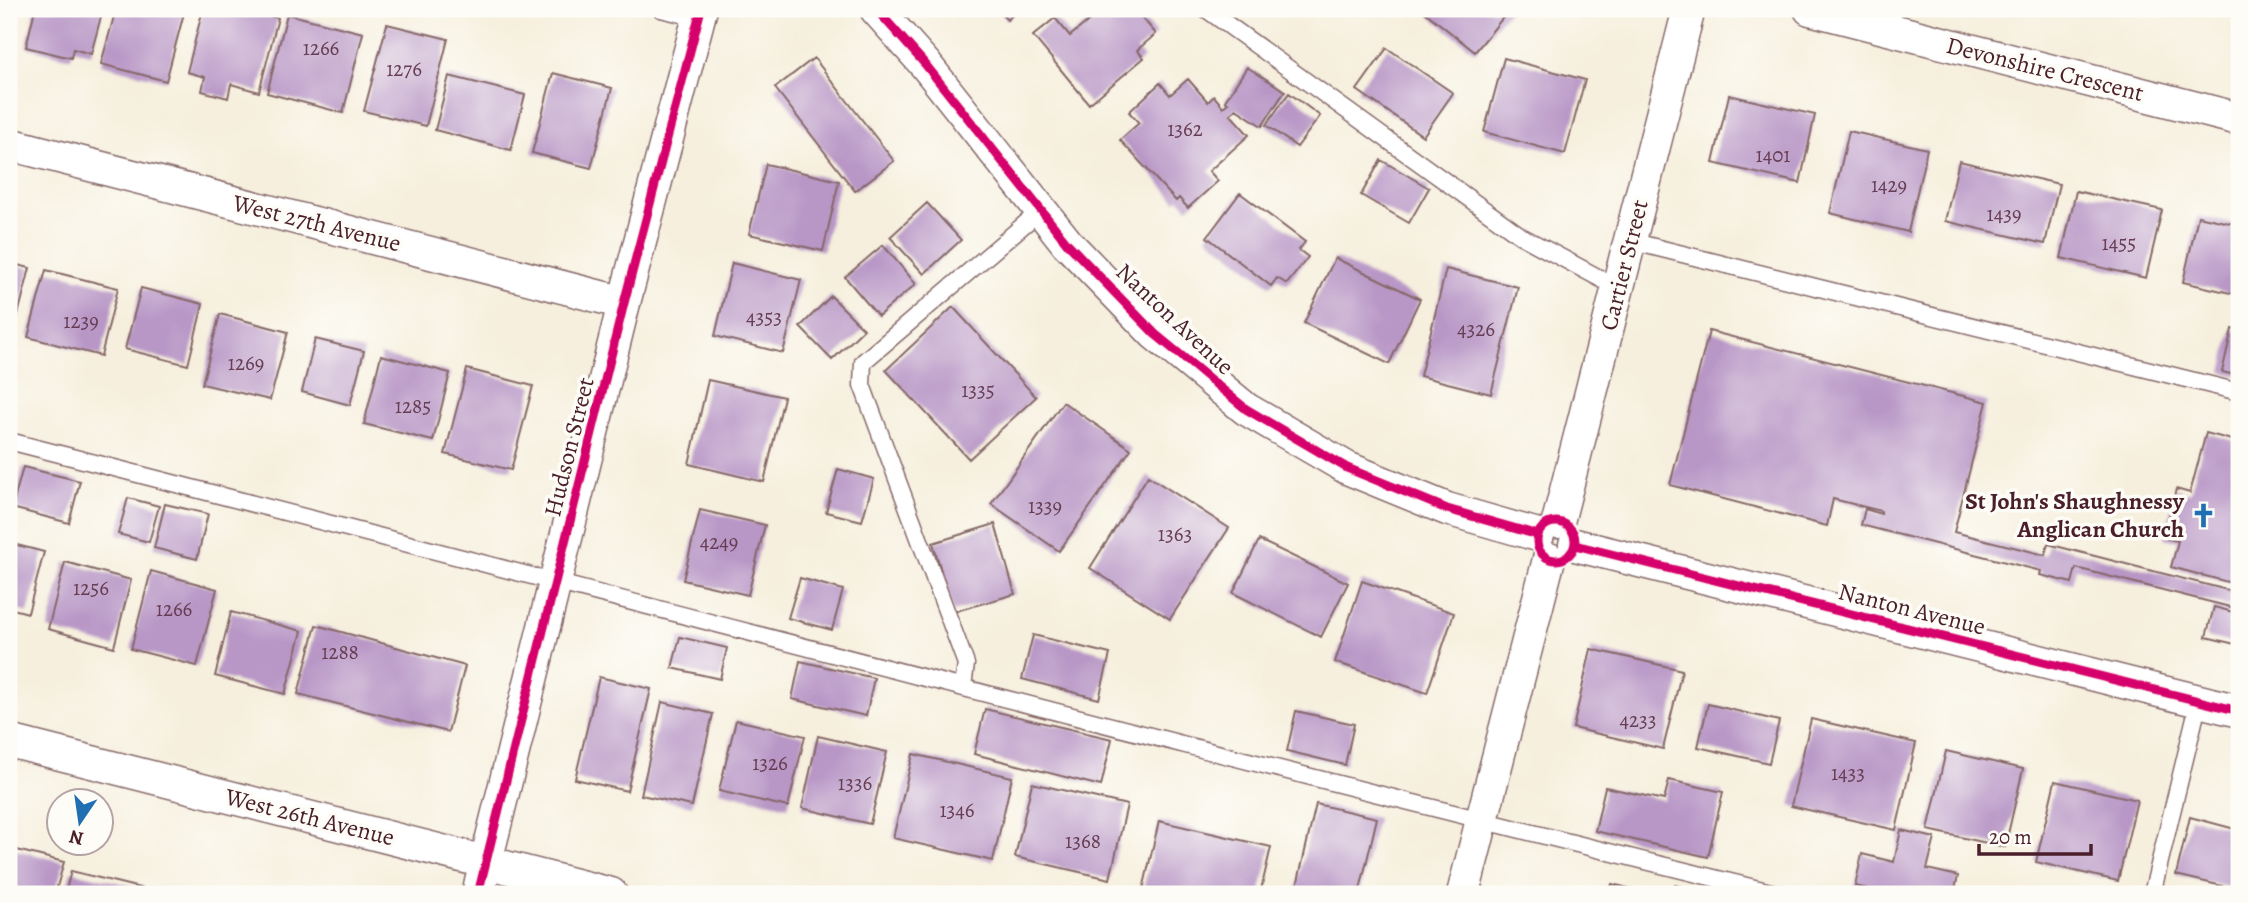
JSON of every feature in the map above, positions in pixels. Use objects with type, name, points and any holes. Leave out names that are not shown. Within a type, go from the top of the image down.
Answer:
[{"type":"street","name":"Nanton Avenue","points":[[876,9],[925,65],[1067,243],[1155,334],[1246,409],[1347,468],[1447,509],[1555,540],[2239,711]]},
{"type":"street","name":"Cartier Street","points":[[1463,894],[1689,9]]},
{"type":"street","name":"Devonshire Crescent","points":[[1810,9],[2239,119]]},
{"type":"street","name":"Hudson Street","points":[[478,894],[624,303],[699,13]]},
{"type":"street","name":"West 27th Avenue","points":[[9,144],[624,303]]},
{"type":"street","name":"West 26th Avenue","points":[[9,741],[611,894]]},
{"type":"lane","points":[[661,9],[699,13]]},
{"type":"lane","points":[[1206,9],[1521,236],[1618,288]]},
{"type":"lane","points":[[963,687],[966,664],[862,385],[863,362],[1040,211]]},
{"type":"lane","points":[[1630,241],[2239,392]]},
{"type":"lane","points":[[9,441],[1482,821],[1779,894]]},
{"type":"lane","points":[[2152,894],[2199,701]]},
{"type":"building","points":[[35,9],[103,9],[91,54],[73,49],[71,58],[26,47]]},
{"type":"building","points":[[116,9],[185,9],[166,81],[101,64]]},
{"type":"building","points":[[203,9],[242,9],[278,18],[259,92],[231,84],[228,98],[202,91],[205,77],[187,72]]},
{"type":"building","points":[[997,9],[1019,9],[1007,20]]},
{"type":"building","points":[[1103,9],[1135,9],[1156,34],[1137,50],[1144,58],[1089,104],[1033,36],[1055,18],[1070,36]]},
{"type":"building","points":[[1421,9],[1510,9],[1475,52]]},
{"type":"building","points":[[287,14],[363,33],[343,113],[267,93]]},
{"type":"building","points":[[387,24],[448,39],[426,126],[364,111]]},
{"type":"building","points":[[1387,48],[1453,93],[1423,136],[1357,90]]},
{"type":"building","points":[[814,58],[894,161],[855,191],[775,88]]},
{"type":"building","points":[[1504,58],[1585,80],[1565,154],[1484,132]]},
{"type":"building","points":[[1247,67],[1285,91],[1262,126],[1236,109],[1230,114],[1249,135],[1209,171],[1218,181],[1188,208],[1179,198],[1176,201],[1120,140],[1139,123],[1129,112],[1160,83],[1170,95],[1188,79],[1208,102],[1214,96],[1223,107],[1228,103],[1225,101]]},
{"type":"building","points":[[553,73],[612,88],[591,168],[532,153]]},
{"type":"building","points":[[449,76],[525,95],[511,150],[435,130]]},
{"type":"building","points":[[1289,93],[1320,116],[1297,147],[1266,125]]},
{"type":"building","points":[[1729,95],[1815,115],[1800,183],[1713,163]]},
{"type":"building","points":[[1849,131],[1927,149],[1908,232],[1830,213]]},
{"type":"building","points":[[1381,160],[1429,188],[1409,223],[1361,195]]},
{"type":"building","points":[[1959,161],[2059,184],[2045,244],[1945,221]]},
{"type":"building","points":[[766,164],[839,181],[823,251],[749,234]]},
{"type":"building","points":[[2076,191],[2162,210],[2146,278],[2061,258]]},
{"type":"building","points":[[1240,193],[1305,242],[1299,250],[1308,257],[1287,284],[1277,278],[1271,286],[1207,237]]},
{"type":"building","points":[[927,203],[961,240],[924,274],[890,237]]},
{"type":"building","points":[[2198,216],[2239,225],[2239,295],[2183,282]]},
{"type":"building","points":[[883,245],[916,284],[878,316],[845,277]]},
{"type":"building","points":[[1335,258],[1420,299],[1389,364],[1304,323]]},
{"type":"building","points":[[9,263],[30,268],[12,338],[9,338]]},
{"type":"building","points":[[732,263],[801,280],[783,353],[715,336]]},
{"type":"building","points":[[1446,269],[1518,287],[1491,394],[1420,376]]},
{"type":"building","points":[[46,270],[118,288],[101,356],[28,337]]},
{"type":"building","points":[[141,288],[203,304],[188,365],[125,349]]},
{"type":"building","points":[[831,296],[864,329],[832,360],[800,327]]},
{"type":"building","points":[[953,307],[1036,397],[969,459],[886,370]]},
{"type":"building","points":[[220,314],[288,332],[270,400],[202,384]]},
{"type":"building","points":[[2232,329],[2239,331],[2239,376],[2222,372]]},
{"type":"building","points":[[1709,331],[1987,402],[1954,532],[2045,555],[2048,544],[2239,593],[2239,645],[2206,637],[2214,607],[2233,612],[2234,608],[2076,568],[2072,583],[2040,575],[2041,571],[1861,525],[1865,509],[1881,514],[1881,511],[1833,499],[1827,526],[1670,485]]},
{"type":"building","points":[[315,339],[364,351],[350,405],[302,392]]},
{"type":"building","points":[[381,355],[450,373],[433,441],[364,424]]},
{"type":"building","points":[[467,369],[533,386],[511,470],[445,454]]},
{"type":"building","points":[[708,380],[784,397],[764,482],[689,464]]},
{"type":"building","points":[[1063,402],[1131,449],[1059,551],[991,504]]},
{"type":"building","name":"St John's Shaughnessy Anglican Church","points":[[2206,433],[2239,442],[2239,585],[2171,567],[2178,541],[2164,538],[2176,489],[2190,493]]},
{"type":"building","points":[[23,467],[80,481],[69,523],[12,508]]},
{"type":"building","points":[[838,469],[874,479],[862,521],[826,512]]},
{"type":"building","points":[[1148,476],[1229,528],[1170,619],[1090,568]]},
{"type":"building","points":[[128,498],[159,506],[149,542],[118,534]]},
{"type":"building","points":[[165,504],[208,514],[197,559],[154,548]]},
{"type":"building","points":[[700,510],[765,525],[748,595],[683,580]]},
{"type":"building","points":[[995,524],[1015,594],[953,612],[933,543]]},
{"type":"building","points":[[1259,540],[1348,583],[1321,637],[1233,593]]},
{"type":"building","points":[[9,543],[44,552],[28,613],[9,608]]},
{"type":"building","points":[[65,562],[131,580],[114,647],[48,629]]},
{"type":"building","points":[[151,571],[217,589],[197,666],[131,649]]},
{"type":"building","points":[[800,578],[843,590],[832,630],[788,618]]},
{"type":"building","points":[[1362,581],[1454,613],[1427,693],[1335,662]]},
{"type":"building","points":[[231,612],[302,631],[285,694],[215,676]]},
{"type":"building","points":[[316,625],[465,666],[448,732],[298,694]]},
{"type":"building","points":[[1033,635],[1110,654],[1099,699],[1022,679]]},
{"type":"building","points":[[680,637],[727,648],[720,679],[672,668]]},
{"type":"building","points":[[1591,649],[1682,670],[1663,749],[1573,728]]},
{"type":"building","points":[[800,661],[874,678],[866,716],[792,699]]},
{"type":"building","points":[[599,677],[651,689],[627,791],[575,779]]},
{"type":"building","points":[[662,702],[713,714],[692,806],[641,795]]},
{"type":"building","points":[[1708,704],[1779,721],[1769,763],[1698,747]]},
{"type":"building","points":[[985,709],[1112,739],[1101,786],[974,754]]},
{"type":"building","points":[[1296,711],[1354,724],[1345,765],[1287,751]]},
{"type":"building","points":[[1811,719],[1916,743],[1896,830],[1791,806]]},
{"type":"building","points":[[736,720],[805,736],[788,807],[719,791]]},
{"type":"building","points":[[818,736],[887,752],[870,824],[802,808]]},
{"type":"building","points":[[1946,751],[2023,769],[2005,847],[1928,830]]},
{"type":"building","points":[[913,754],[1012,777],[993,861],[893,838]]},
{"type":"building","points":[[1669,780],[1723,792],[1708,857],[1595,831],[1605,787],[1664,800]]},
{"type":"building","points":[[2055,781],[2137,800],[2118,881],[2036,862]]},
{"type":"building","points":[[1032,783],[1127,805],[1110,879],[1015,857]]},
{"type":"building","points":[[1316,804],[1377,818],[1359,894],[1295,894]]},
{"type":"building","points":[[2190,817],[2239,830],[2239,890],[2176,875]]},
{"type":"building","points":[[1159,821],[1271,847],[1260,894],[1142,894]]},
{"type":"building","points":[[1901,830],[1935,838],[1927,869],[1958,876],[1954,894],[1890,894],[1855,886],[1862,854],[1894,862]]},
{"type":"building","points":[[9,848],[64,862],[55,894],[9,894]]},
{"type":"building","points":[[71,871],[144,889],[143,894],[65,894]]},
{"type":"building","points":[[1612,884],[1649,893],[1649,894],[1609,894]]},
{"type":"building","points":[[1675,885],[1708,893],[1708,894],[1673,894]]},
{"type":"building","points":[[154,888],[175,893],[152,894]]},
{"type":"cycle path","points":[[478,894],[624,303],[701,9]]},
{"type":"cycle path","points":[[876,9],[925,64],[1067,243],[1155,334],[1246,409],[1347,468],[1447,509],[1538,535]]},
{"type":"cycle path","points":[[1556,522],[1569,528],[1575,541],[1569,554],[1556,560],[1543,554],[1537,541],[1543,528],[1556,522]]},
{"type":"cycle path","points":[[1575,545],[2239,711]]},
{"type":"place","name":"St John's Shaughnessy Anglican Church","points":[[2204,515]]}]
